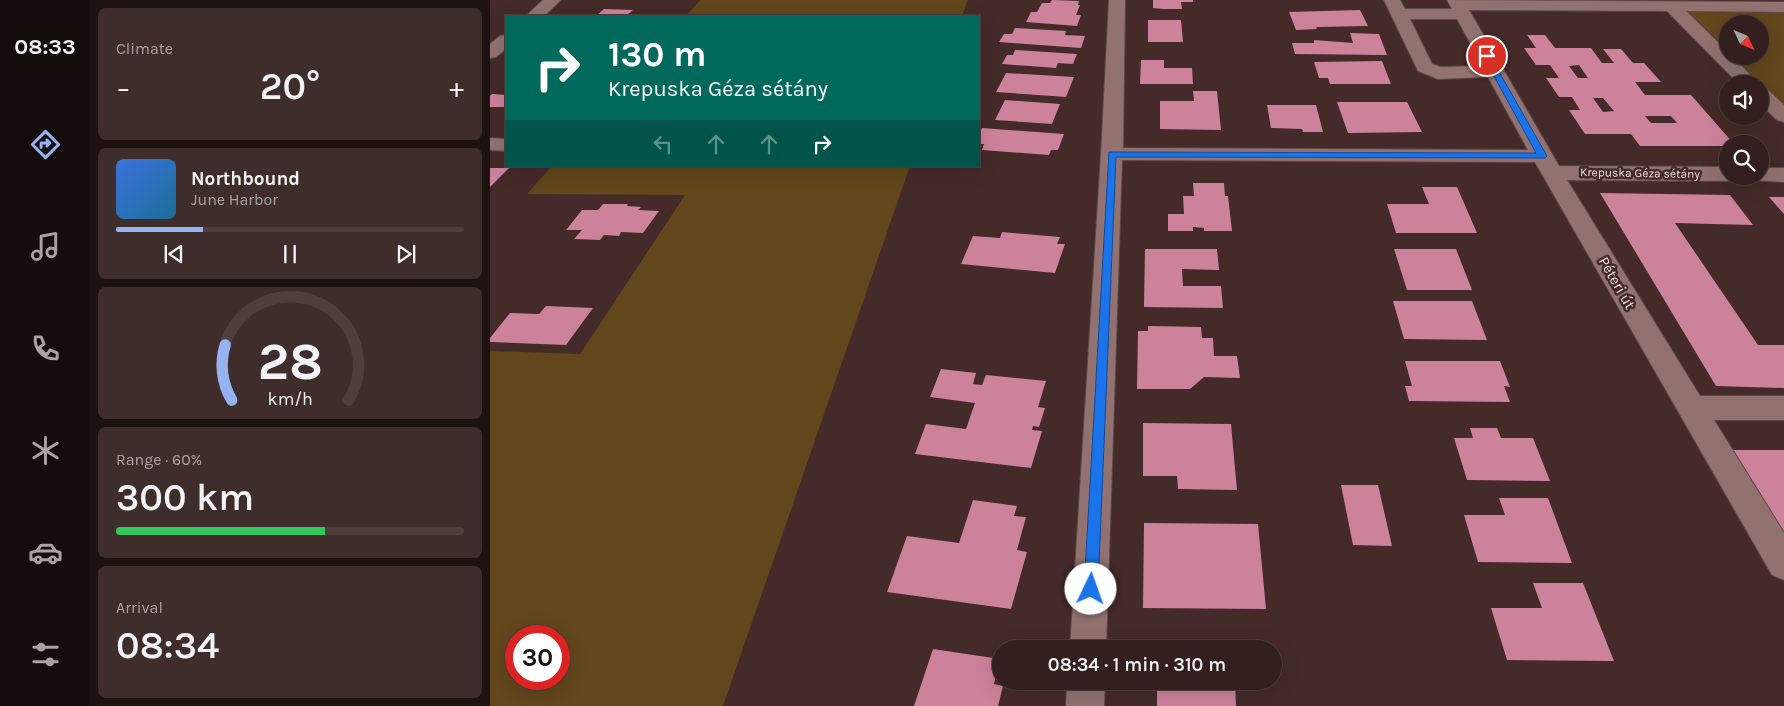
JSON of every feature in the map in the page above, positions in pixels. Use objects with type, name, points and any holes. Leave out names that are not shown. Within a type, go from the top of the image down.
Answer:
[{"type":"street","points":[[535,15],[553,0]]},
{"type":"street","points":[[1088,640],[1112,154],[1117,0]]},
{"type":"street","points":[[1668,4],[1741,75]]},
{"type":"street","points":[[1495,71],[1438,73],[1430,71],[1424,67],[1395,7],[1668,4],[1784,7]]},
{"type":"street","name":"Péteri út","points":[[1459,6],[1547,164],[1784,564]]},
{"type":"street","points":[[490,53],[505,41]]},
{"type":"street","points":[[1769,102],[1784,116]]},
{"type":"street","points":[[490,144],[505,145]]},
{"type":"street","name":"Krepuska Géza sétány","points":[[1112,154],[1547,164],[1719,174]]},
{"type":"street","points":[[1769,175],[1784,175]]},
{"type":"street","points":[[1690,408],[1784,408]]},
{"type":"street","points":[[1085,706],[1086,690]]},
{"type":"shaded area","points":[[700,0],[968,0],[962,15],[687,15]]},
{"type":"shaded area","points":[[1686,11],[1784,12],[1784,108],[1769,93],[1769,75],[1750,75],[1740,65],[1769,65],[1769,15],[1719,15],[1719,44]]},
{"type":"shaded area","points":[[551,167],[910,167],[723,706],[490,706],[490,351],[580,354],[685,195],[527,194]]},
{"type":"building","points":[[1052,0],[1079,1],[1078,5],[1080,5],[1076,15],[1081,15],[1077,26],[1026,22],[1031,12],[1037,12],[1042,3],[1050,3]]},
{"type":"building","points":[[1153,0],[1193,0],[1193,2],[1181,2],[1182,9],[1163,9],[1153,8]]},
{"type":"building","points":[[604,9],[633,10],[627,15],[597,15]]},
{"type":"building","points":[[1360,10],[1368,26],[1316,27],[1317,29],[1296,30],[1289,12]]},
{"type":"building","points":[[1148,20],[1181,20],[1183,42],[1148,42]]},
{"type":"building","points":[[1015,28],[1066,31],[1065,35],[1085,36],[1081,48],[999,42],[1004,34],[1012,34]]},
{"type":"building","points":[[1350,33],[1379,34],[1387,55],[1295,54],[1292,43],[1314,43],[1314,40],[1353,43]]},
{"type":"building","points":[[1527,35],[1545,35],[1555,48],[1591,48],[1602,63],[1614,63],[1603,49],[1621,49],[1633,63],[1644,63],[1661,82],[1635,82],[1645,95],[1691,95],[1726,135],[1719,135],[1719,146],[1640,146],[1631,134],[1585,134],[1569,110],[1580,110],[1572,97],[1559,97],[1546,78],[1559,78],[1550,65],[1536,65],[1524,48],[1536,48]],"holes":[[[1579,65],[1588,78],[1578,78],[1569,66]],[[1593,98],[1603,98],[1614,111],[1603,112]],[[1645,116],[1671,116],[1677,123],[1651,123]]]},
{"type":"building","points":[[1015,50],[1077,54],[1073,64],[1058,63],[1056,68],[1002,64],[1007,55],[1013,55]]},
{"type":"building","points":[[1141,60],[1164,60],[1164,68],[1192,68],[1193,84],[1140,84]]},
{"type":"building","points":[[1382,61],[1391,84],[1330,84],[1328,78],[1319,78],[1314,62]]},
{"type":"building","points":[[1006,73],[1074,77],[1066,97],[996,92]]},
{"type":"building","points":[[1193,91],[1217,91],[1221,130],[1160,129],[1160,101],[1194,101]]},
{"type":"building","points":[[492,94],[505,95],[505,107],[490,107],[490,96]]},
{"type":"building","points":[[1005,100],[1060,104],[1052,124],[995,120]]},
{"type":"building","points":[[1337,102],[1407,102],[1422,132],[1348,133]]},
{"type":"building","points":[[1267,105],[1316,105],[1323,132],[1303,132],[1302,129],[1271,128]]},
{"type":"building","points":[[982,128],[1064,134],[1058,150],[1051,150],[1049,155],[982,150],[984,144],[980,144]]},
{"type":"building","points":[[490,168],[509,168],[490,187]]},
{"type":"building","points":[[1193,183],[1224,183],[1225,196],[1228,196],[1232,231],[1204,231],[1204,228],[1193,227],[1193,231],[1168,231],[1168,214],[1184,214],[1183,196],[1194,196]]},
{"type":"building","points":[[1422,187],[1457,187],[1477,233],[1396,233],[1387,204],[1429,204]]},
{"type":"building","points":[[1600,193],[1730,195],[1753,225],[1675,223],[1758,345],[1784,345],[1784,388],[1716,386]]},
{"type":"building","points":[[1769,197],[1784,197],[1784,214]]},
{"type":"building","points":[[603,204],[628,204],[627,206],[641,207],[638,210],[659,211],[643,233],[621,232],[619,236],[604,235],[600,240],[574,239],[582,230],[566,230],[582,210],[598,210]]},
{"type":"building","points":[[1002,232],[1060,237],[1057,244],[1065,244],[1055,273],[961,264],[973,236],[1000,238]]},
{"type":"building","points":[[1145,249],[1217,249],[1219,270],[1182,269],[1183,286],[1221,286],[1223,308],[1144,307]]},
{"type":"building","points":[[1394,249],[1456,249],[1472,290],[1407,290]]},
{"type":"building","points":[[1393,301],[1472,301],[1487,340],[1404,339]]},
{"type":"building","points":[[546,306],[593,308],[566,345],[490,342],[490,338],[510,313],[539,314]]},
{"type":"building","points":[[1148,326],[1201,327],[1202,338],[1213,338],[1214,356],[1237,356],[1240,378],[1204,377],[1190,389],[1137,389],[1138,331],[1148,331]]},
{"type":"building","points":[[1405,361],[1500,361],[1510,387],[1504,386],[1510,402],[1409,401],[1405,386],[1412,386]]},
{"type":"building","points":[[941,369],[976,373],[973,384],[982,385],[986,375],[1046,381],[1038,407],[1045,408],[1039,427],[1033,426],[1032,430],[1042,431],[1031,468],[915,454],[926,424],[966,429],[975,403],[930,397]]},
{"type":"building","points":[[1143,423],[1231,424],[1237,490],[1178,489],[1177,476],[1143,476]]},
{"type":"building","points":[[1470,428],[1497,428],[1501,438],[1533,438],[1550,481],[1467,480],[1454,438],[1473,438]]},
{"type":"building","points":[[1731,450],[1784,450],[1784,537]]},
{"type":"building","points":[[1341,485],[1378,485],[1392,546],[1353,545]]},
{"type":"building","points":[[1499,498],[1548,498],[1572,563],[1478,562],[1464,515],[1505,515]]},
{"type":"building","points":[[973,500],[1017,506],[1014,516],[1026,517],[1017,550],[1027,552],[1011,609],[887,592],[907,536],[959,543]]},
{"type":"building","points":[[1144,523],[1258,524],[1266,609],[1143,608]]},
{"type":"building","points":[[1533,583],[1583,583],[1614,661],[1507,660],[1491,608],[1542,608]]},
{"type":"building","points":[[933,649],[992,658],[992,690],[1002,690],[998,706],[914,706]]},
{"type":"building","points":[[1157,690],[1235,690],[1236,706],[1157,706]]},
{"type":"route","points":[[1091,589],[1112,154],[1542,156],[1487,56]]}]
